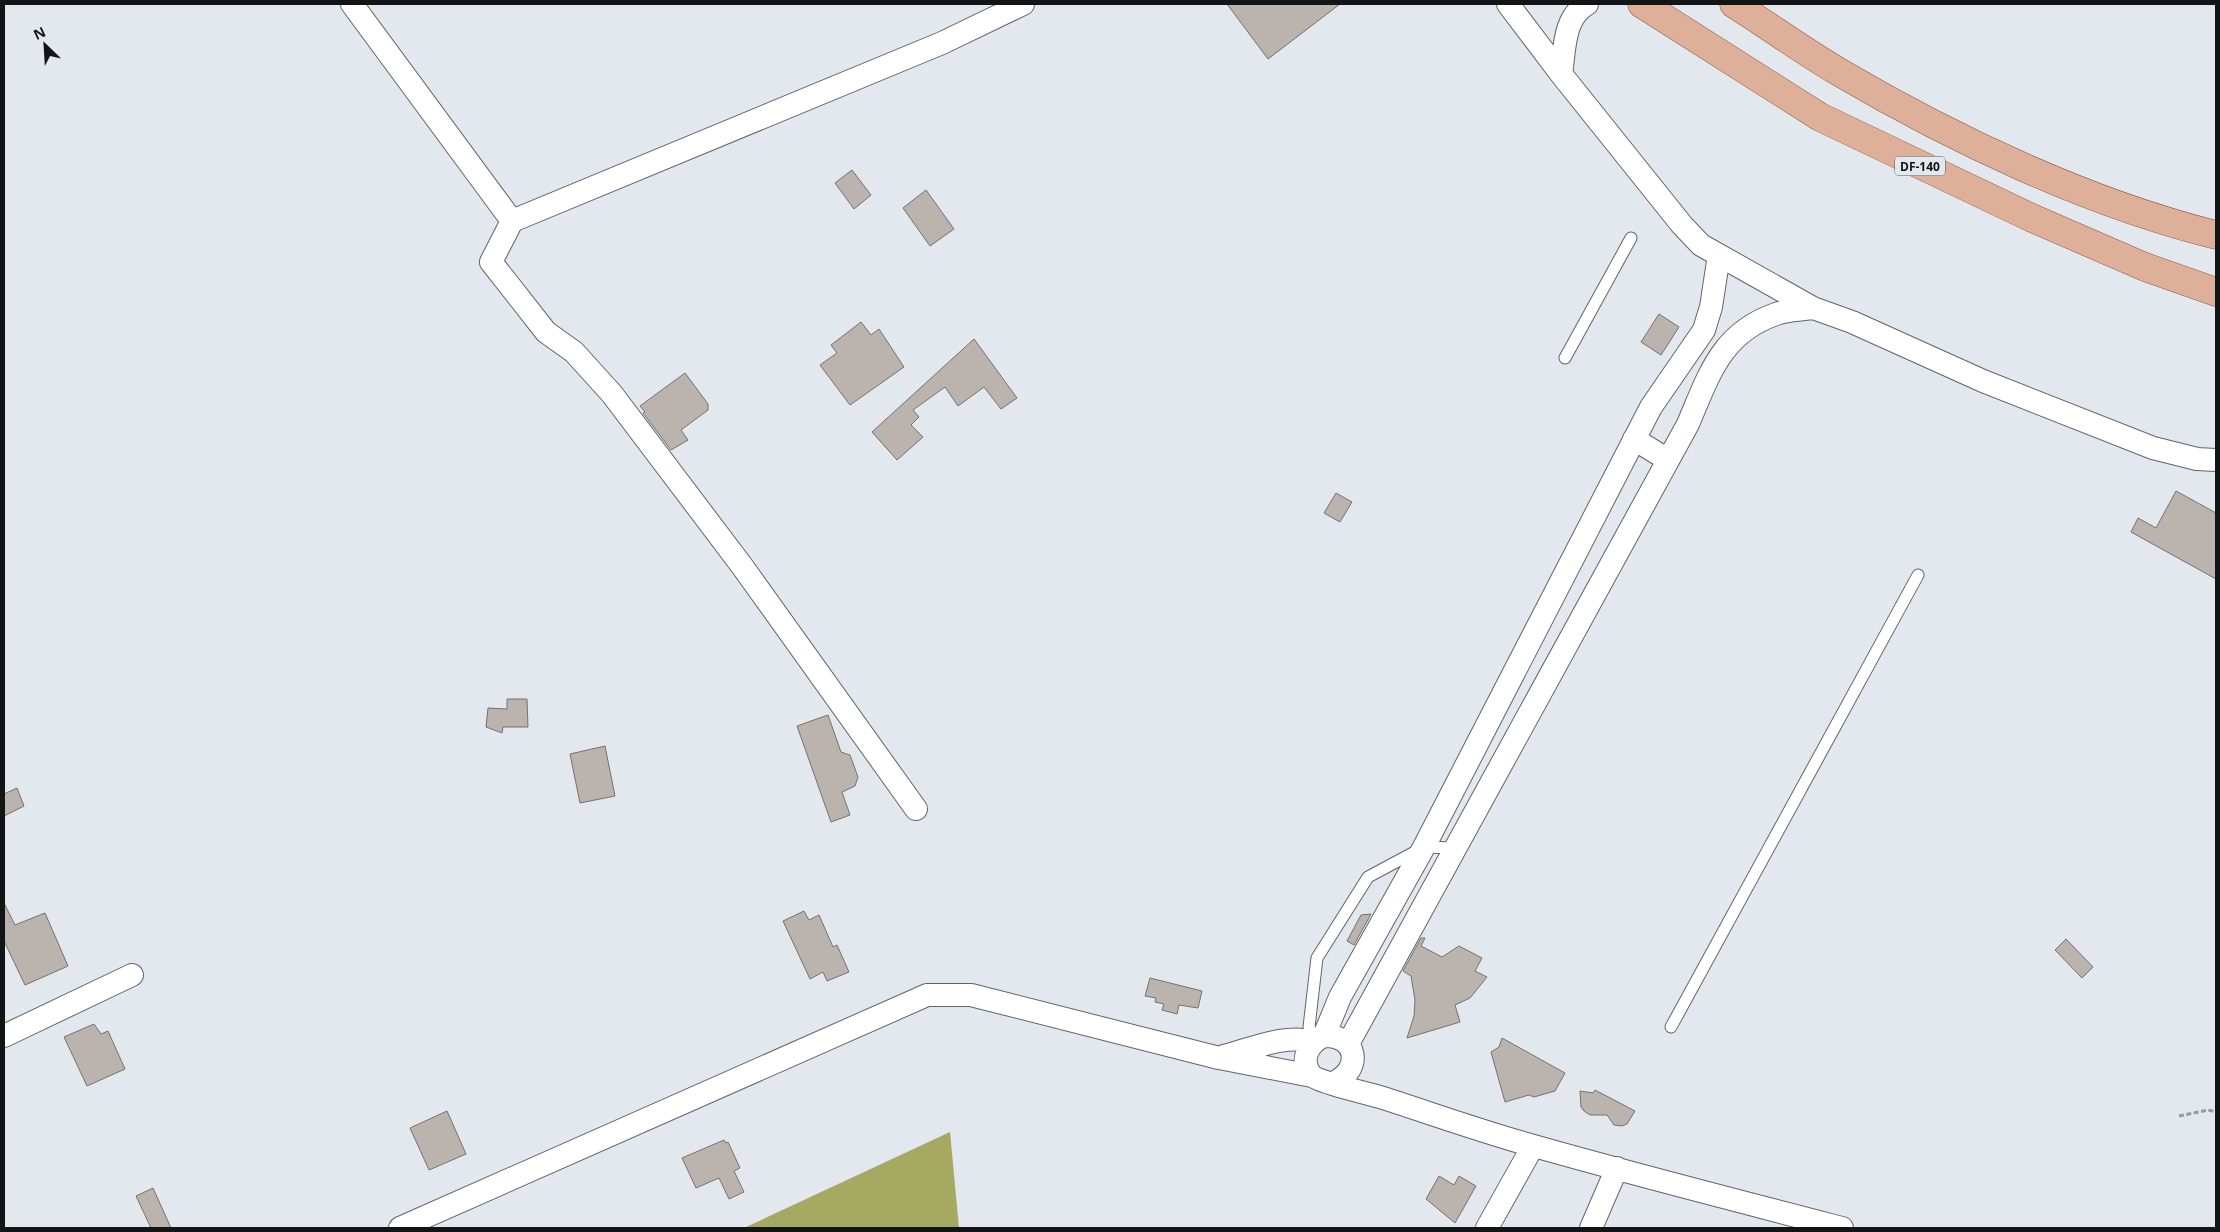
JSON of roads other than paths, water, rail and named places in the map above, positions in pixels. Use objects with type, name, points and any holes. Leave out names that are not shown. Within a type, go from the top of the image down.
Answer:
[{"type":"main road","name":"DF-140","points":[[1642,4],[1820,117],[2032,218],[2145,266],[2216,292]]},
{"type":"main road","points":[[1734,4],[1838,71],[1931,122],[2058,182],[2162,221],[2216,234]]},
{"type":"street","points":[[352,4],[512,221]]},
{"type":"street","points":[[916,809],[742,566],[612,394],[574,352],[546,332],[491,262],[512,221],[942,43],[1022,4]]},
{"type":"street","points":[[1508,4],[1561,74],[1682,225],[1701,245],[1814,308],[1852,322],[1983,381],[2153,448],[2197,459],[2216,460]]},
{"type":"street","points":[[1561,74],[1568,28],[1576,10],[1587,4]]},
{"type":"street","points":[[1348,1044],[1375,994],[1416,889],[1424,846],[1651,407],[1704,330],[1713,298],[1718,255]]},
{"type":"street","points":[[1219,1058],[1284,1040],[1318,1040],[1341,1038],[1348,1044],[1353,1055],[1352,1068],[1344,1078],[1322,1079],[1307,1067],[1306,1057],[1318,1040],[1351,977],[1416,889],[1455,848],[1688,424],[1714,363],[1739,333],[1776,314],[1814,308]]},
{"type":"street","points":[[1672,378],[1700,395]]},
{"type":"street","points":[[1634,440],[1668,460]]},
{"type":"street","points":[[4,1036],[132,975]]},
{"type":"street","points":[[1351,977],[1375,994]]},
{"type":"street","points":[[400,1228],[927,995],[971,995],[1219,1058],[1322,1079],[1533,1146],[1842,1228]]},
{"type":"street","points":[[1352,1068],[1374,1095]]},
{"type":"street","points":[[1488,1228],[1533,1146]]},
{"type":"street","points":[[1591,1228],[1617,1168]]},
{"type":"lane","points":[[1565,358],[1631,238]]},
{"type":"lane","points":[[1671,1027],[1918,575]]},
{"type":"lane","points":[[1318,1040],[1308,1027],[1317,958],[1368,877],[1424,846],[1455,848]]}]
